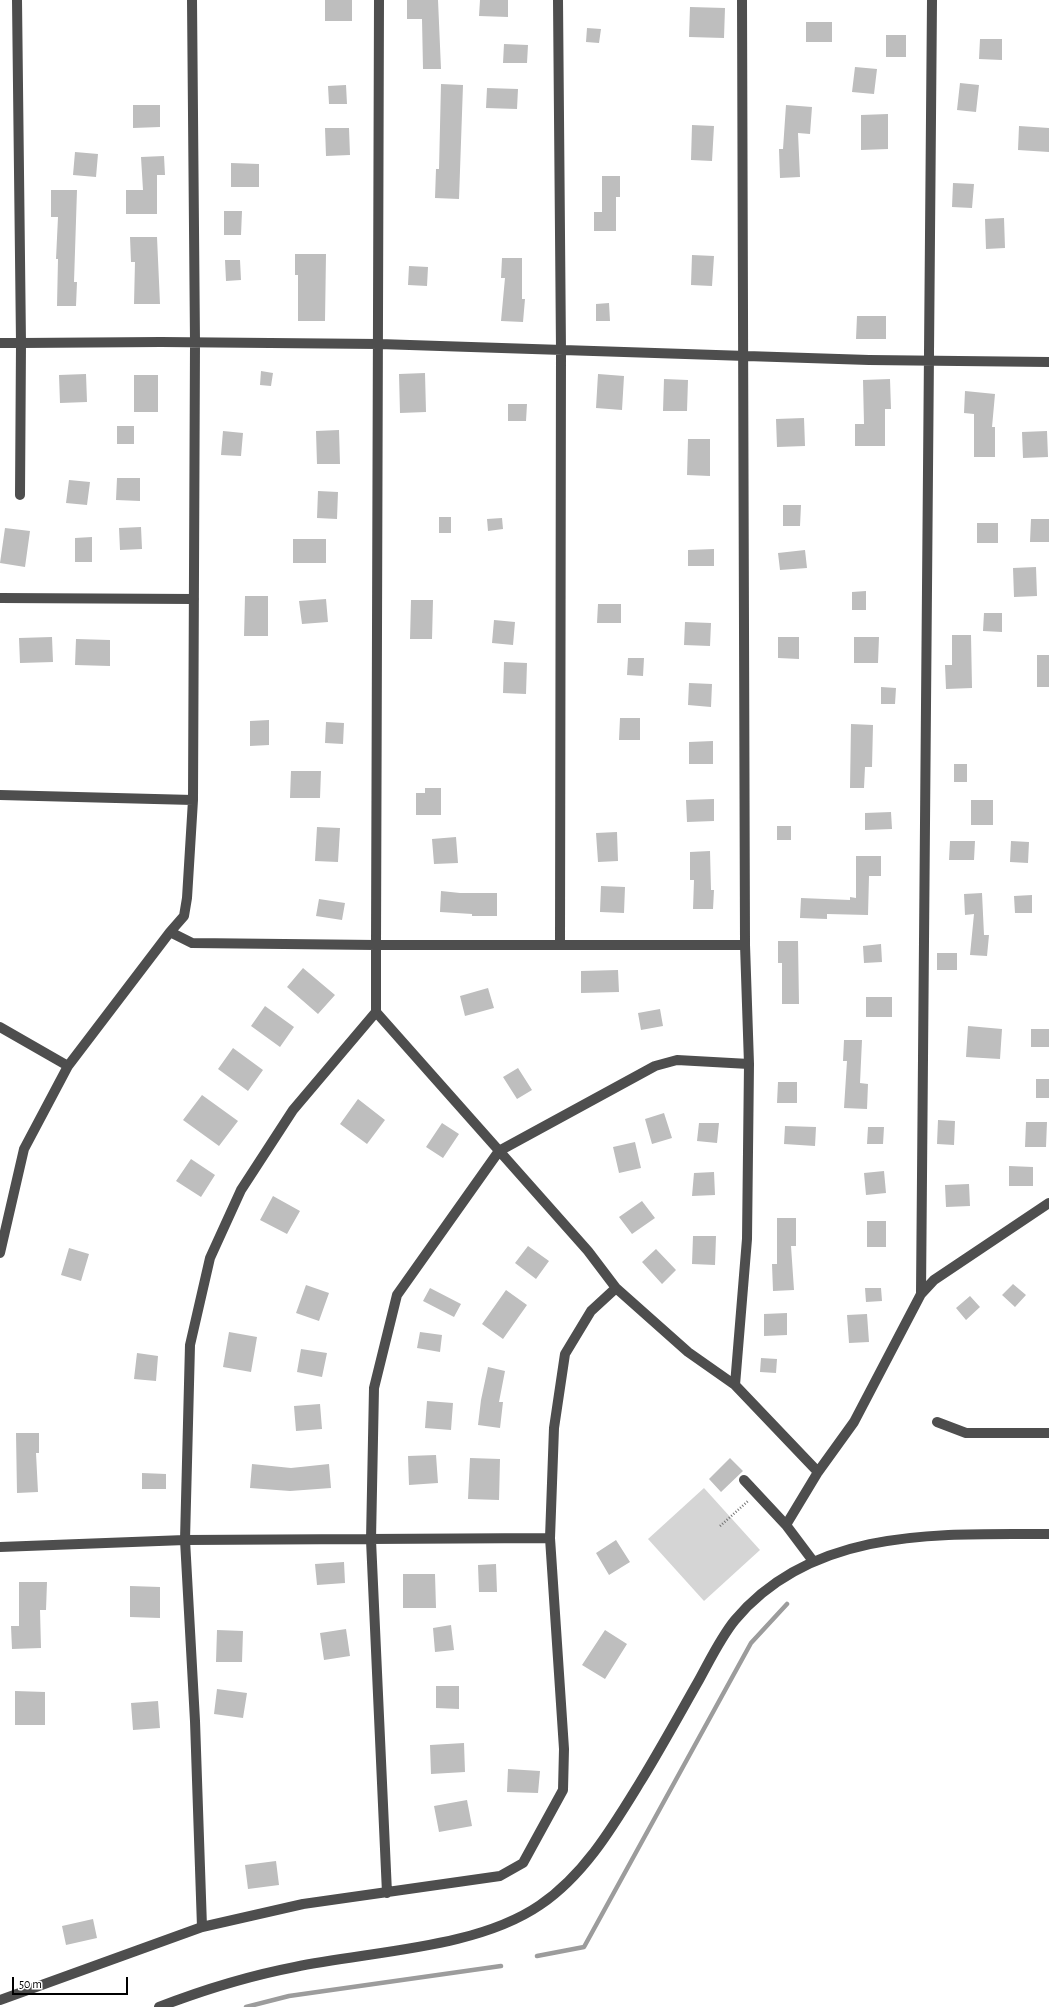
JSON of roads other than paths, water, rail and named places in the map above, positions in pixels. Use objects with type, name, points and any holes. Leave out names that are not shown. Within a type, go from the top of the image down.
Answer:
[{"type":"street","points":[[17,0],[21,343],[20,495]]},
{"type":"street","points":[[0,1253],[24,1149],[68,1066],[170,932],[184,916],[187,898],[193,800],[195,342],[192,0]]},
{"type":"street","points":[[202,1927],[195,1721],[185,1540],[190,1345],[210,1258],[241,1190],[293,1110],[376,1012],[379,0]]},
{"type":"street","points":[[558,0],[561,350],[560,944]]},
{"type":"street","points":[[735,1385],[747,1239],[749,1064],[745,946],[742,0]]},
{"type":"street","points":[[921,1294],[932,0]]},
{"type":"street","points":[[0,343],[195,342],[379,344],[744,356],[1049,362]]},
{"type":"street","points":[[0,598],[194,599]]},
{"type":"street","points":[[0,795],[193,800]]},
{"type":"street","points":[[170,932],[192,943],[745,946]]},
{"type":"street","points":[[376,1012],[588,1251],[616,1288],[688,1352],[735,1385],[818,1472]]},
{"type":"street","points":[[0,1027],[68,1066]]},
{"type":"street","points":[[387,1893],[371,1540],[374,1388],[397,1295],[499,1151],[655,1066],[677,1060],[749,1064]]},
{"type":"street","points":[[786,1525],[818,1472],[854,1422],[921,1294],[934,1280],[1049,1203]]},
{"type":"street","points":[[0,2000],[202,1927],[303,1904],[500,1876],[523,1863],[563,1790],[564,1749],[550,1538],[554,1428],[565,1354],[591,1311],[616,1288]]},
{"type":"street","points":[[937,1422],[966,1433],[1049,1433]]},
{"type":"street","points":[[744,1480],[786,1525],[814,1561]]},
{"type":"street","points":[[159,2007],[204,1990],[294,1967],[449,1941],[508,1924],[542,1904],[572,1877],[603,1843],[649,1768],[709,1661],[735,1620],[762,1593],[790,1573],[814,1561],[835,1553],[886,1540],[957,1534],[1049,1534]]},
{"type":"street","points":[[0,1547],[185,1540],[550,1538]]},
{"type":"waterway","points":[[537,1956],[584,1947],[751,1643],[787,1604]]},
{"type":"waterway","points":[[246,2007],[289,1996],[501,1966]]}]
